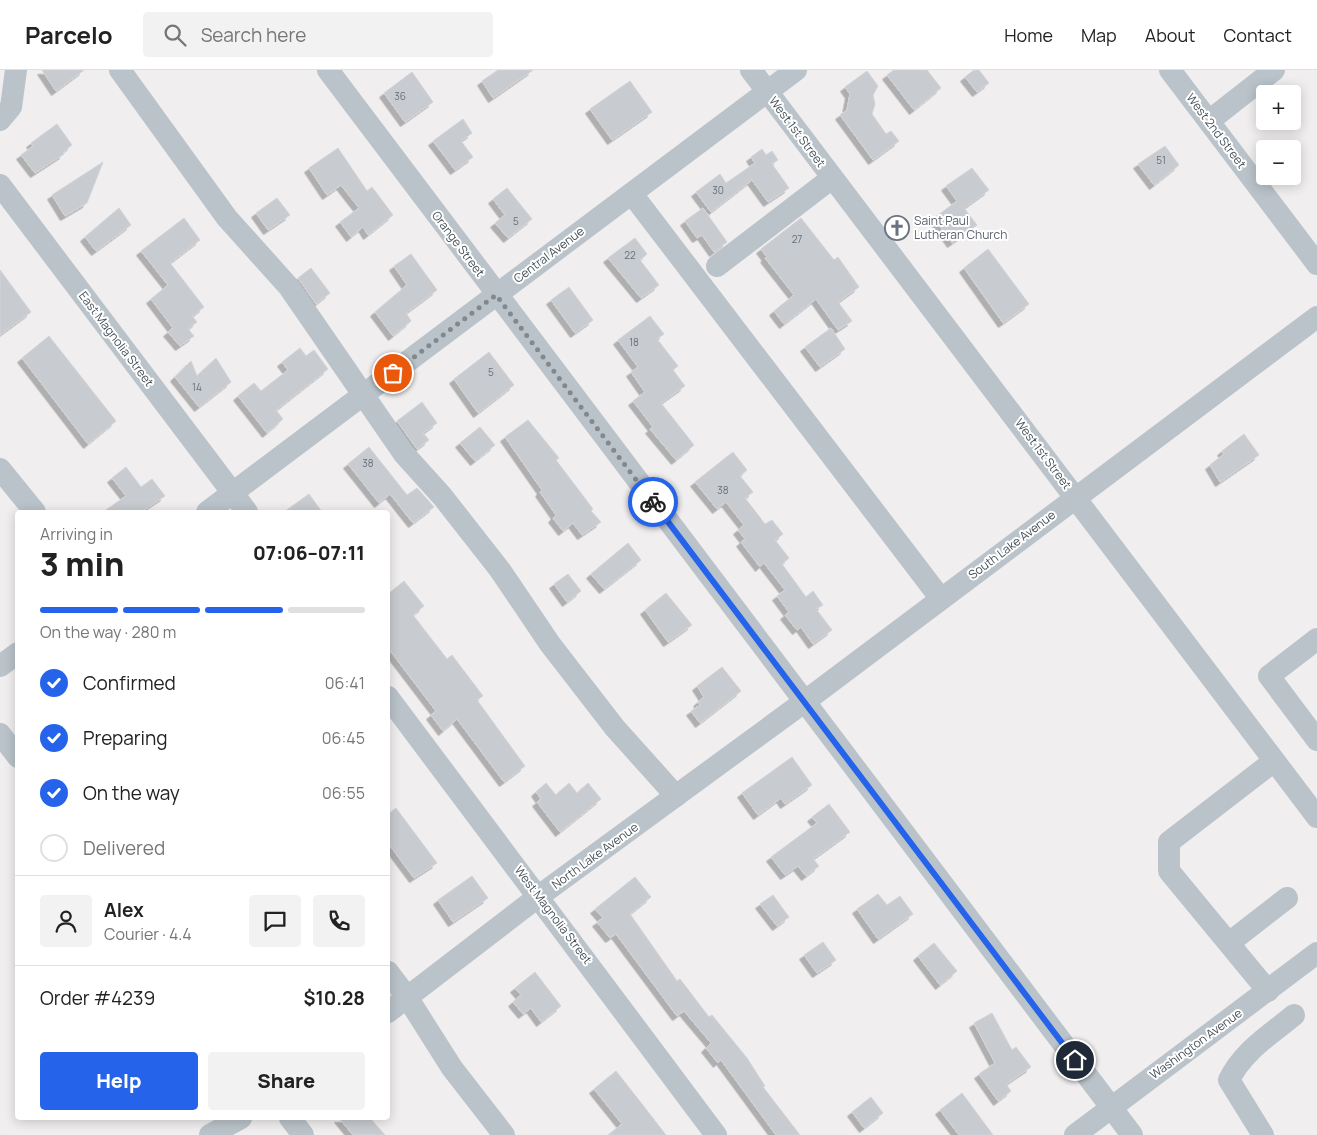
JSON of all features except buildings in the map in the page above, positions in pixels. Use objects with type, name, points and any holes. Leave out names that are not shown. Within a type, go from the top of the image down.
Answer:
[{"type":"street","points":[[0,120],[11,107],[16,70]]},
{"type":"street","points":[[120,70],[226,218],[289,287],[404,454],[442,496],[500,570],[550,644],[615,728],[676,796]]},
{"type":"street","name":"Orange Street","points":[[328,70],[1132,1135]]},
{"type":"street","name":"West 1st Street","points":[[751,70],[1317,817]]},
{"type":"street","name":"Central Avenue","points":[[210,510],[796,70]]},
{"type":"street","name":"West 2nd Street","points":[[1170,70],[1317,264]]},
{"type":"street","points":[[1209,121],[1274,70]]},
{"type":"street","points":[[717,266],[832,178]]},
{"type":"street","name":"East Magnolia Street","points":[[0,185],[233,494]]},
{"type":"street","points":[[632,194],[942,599]]},
{"type":"street","name":"South Lake Avenue","points":[[804,702],[1317,317]]},
{"type":"street","points":[[0,469],[33,510]]},
{"type":"street","points":[[233,494],[245,510]]},
{"type":"street","points":[[1317,639],[1269,676],[1317,740]]},
{"type":"street","points":[[0,666],[15,655]]},
{"type":"street","name":"West Magnolia Street","points":[[390,700],[539,896],[716,1135]]},
{"type":"street","name":"North Lake Avenue","points":[[390,1010],[539,896],[804,702]]},
{"type":"street","points":[[0,734],[15,753]]},
{"type":"street","points":[[1268,991],[1169,871],[1168,842],[1274,761]]},
{"type":"street","points":[[1229,943],[1287,898]]},
{"type":"street","name":"Washington Avenue","points":[[1076,1135],[1317,953]]},
{"type":"street","points":[[390,975],[407,997],[452,1068],[504,1135]]},
{"type":"street","points":[[1263,1135],[1230,1080],[1235,1067],[1247,1053],[1294,1015]]},
{"type":"street","points":[[210,1135],[237,1120]]},
{"type":"street","points":[[292,1120],[303,1135]]},
{"type":"way so far","points":[[393,373],[496,295],[653,502]]},
{"type":"place","name":"Saint Paul Lutheran Church","points":[[897,228]]},
{"type":"route","points":[[653,502],[1075,1060]]}]
